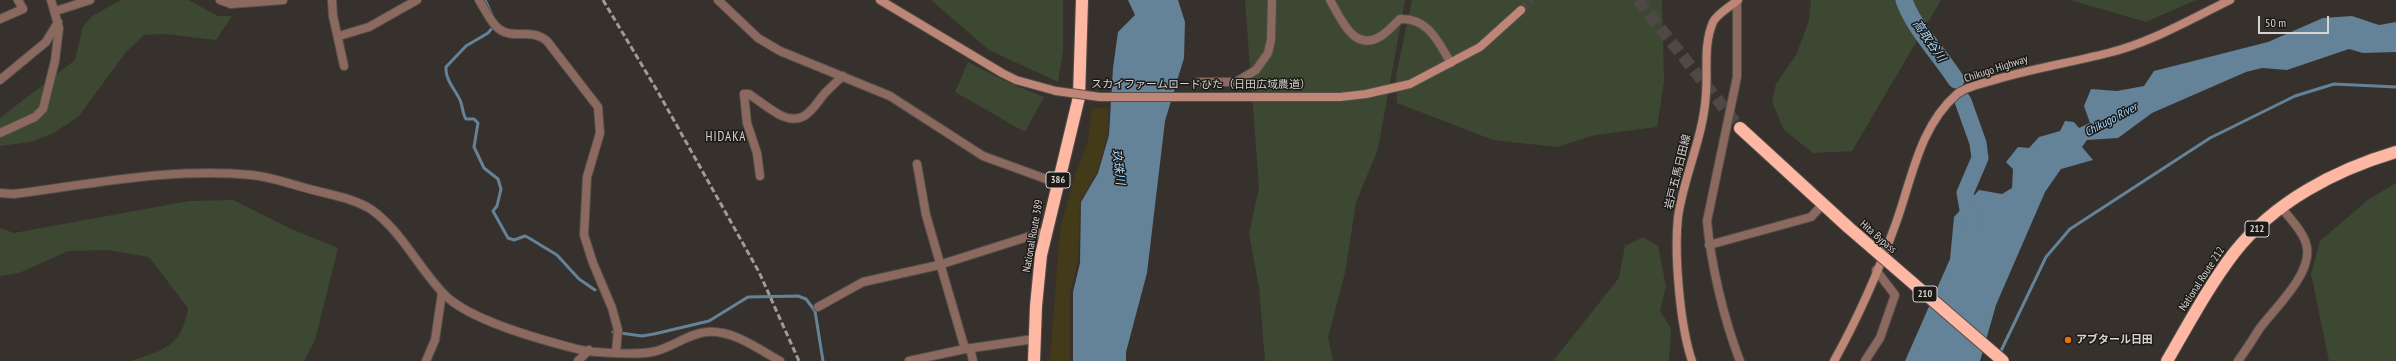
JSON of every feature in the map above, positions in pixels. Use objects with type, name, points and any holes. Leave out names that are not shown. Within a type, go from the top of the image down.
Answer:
[{"type":"highway","name":"National Route 389","points":[[1034,361],[1034,339],[1039,274],[1046,231],[1057,183],[1069,144],[1079,97],[1082,0]]},
{"type":"highway","name":"Hita Bypass","points":[[1740,128],[1822,205],[2002,361]]},
{"type":"highway","name":"National Route 212","points":[[2167,361],[2215,279],[2235,252],[2281,208],[2309,189],[2337,174],[2370,160],[2396,152]]},
{"type":"street","points":[[0,19],[22,8],[18,0]]},
{"type":"street","points":[[0,133],[35,117],[43,109],[55,61],[58,22],[52,0]]},
{"type":"street","points":[[56,11],[90,0]]},
{"type":"street","points":[[220,0],[230,4],[237,2],[284,0]]},
{"type":"street","points":[[332,0],[333,16],[339,36],[344,66]]},
{"type":"street","points":[[339,36],[369,27],[417,0]]},
{"type":"street","points":[[479,0],[492,22],[500,29],[510,33],[538,34],[558,54],[598,108],[600,133],[587,177],[584,235],[593,263],[612,308],[618,330],[616,352]]},
{"type":"street","points":[[718,0],[758,38],[774,48],[890,96],[983,156],[1057,183]]},
{"type":"street","name":"スカイファームロードひた（日田広域農道）","points":[[880,0],[1016,80],[1056,91],[1100,97],[1340,97],[1366,94],[1410,84],[1451,63],[1480,47],[1521,10]]},
{"type":"street","points":[[1199,82],[1236,82],[1256,70],[1268,53],[1271,40],[1272,0]]},
{"type":"street","points":[[1330,0],[1345,28],[1355,38],[1367,41],[1382,36],[1400,19],[1412,18],[1422,23],[1451,63]]},
{"type":"street","points":[[1737,0],[1737,77],[1707,221],[1709,245],[1731,337],[1740,361]]},
{"type":"street","name":"岩戸五馬日田線","points":[[1692,361],[1685,331],[1677,256],[1678,217],[1701,126],[1706,93],[1707,40],[1714,20],[1737,0]]},
{"type":"street","name":"Chikugo Highway","points":[[1834,361],[1850,333],[1896,223],[1906,187],[1927,132],[1946,105],[1958,93],[1975,86],[2040,67],[2109,53],[2140,42],[2230,0]]},
{"type":"street","points":[[0,80],[46,42],[58,22]]},
{"type":"street","points":[[760,176],[757,153],[747,123],[744,94],[749,94],[781,115],[794,118],[804,116],[815,109],[824,94],[843,76]]},
{"type":"street","points":[[917,164],[926,215],[939,266],[973,361]]},
{"type":"street","points":[[0,192],[14,194],[145,176],[218,173],[255,175],[340,197],[373,211],[396,233],[442,293],[452,303],[490,321],[580,350],[616,352],[653,352],[679,341],[707,332],[734,336],[780,361]]},
{"type":"street","points":[[1709,245],[1811,217],[1822,205]]},
{"type":"street","points":[[2238,361],[2260,328],[2292,288],[2305,265],[2307,249],[2302,235],[2281,208]]},
{"type":"street","points":[[818,307],[863,282],[939,266],[1046,231]]},
{"type":"street","points":[[1865,361],[1880,338],[1894,296],[1876,270]]},
{"type":"street","points":[[426,361],[436,340],[442,293]]},
{"type":"street","points":[[908,361],[968,349],[1034,339]]},
{"type":"street","points":[[578,361],[589,350]]},
{"type":"green space","points":[[121,0],[188,0],[218,16],[232,16],[216,40],[165,34],[144,35],[126,52],[79,116],[54,133],[30,142],[0,146],[0,118],[75,60],[83,27],[92,16]]},
{"type":"green space","points":[[931,0],[1063,0],[1063,51],[1058,82],[989,50]]},
{"type":"green space","points":[[1245,0],[1405,0],[1378,149],[1356,202],[1345,273],[1328,337],[1333,361],[1265,361],[1259,287],[1249,234],[1259,187]]},
{"type":"green space","points":[[1412,0],[1662,0],[1664,82],[1657,127],[1595,135],[1557,147],[1493,140],[1397,103],[1396,76]]},
{"type":"green space","points":[[1811,0],[1941,0],[1852,151],[1813,153],[1784,130],[1772,102],[1776,84],[1796,55],[1809,21]]},
{"type":"green space","points":[[2070,0],[2196,0],[2146,22]]},
{"type":"green space","points":[[968,62],[1007,82],[1044,97],[1025,132],[955,92]]},
{"type":"green space","points":[[2396,183],[2396,361],[2329,361],[2311,274],[2320,241],[2369,199]]},
{"type":"green space","points":[[233,200],[289,228],[338,248],[315,340],[304,361],[131,361],[154,353],[170,345],[181,331],[188,308],[149,257],[107,250],[68,251],[19,273],[0,276],[0,228],[14,233],[189,201]]},
{"type":"green space","points":[[1643,237],[1658,246],[1666,286],[1660,311],[1671,328],[1669,361],[1553,361],[1619,278],[1625,246]]},
{"type":"sand","points":[[1092,108],[1108,108],[1108,134],[1097,172],[1080,202],[1078,262],[1070,293],[1070,361],[1050,361],[1060,230],[1074,178],[1088,141]]},
{"type":"water","name":"玖珠川","points":[[1128,0],[1178,0],[1185,22],[1184,58],[1165,121],[1147,273],[1126,352],[1126,361],[1073,361],[1073,292],[1080,263],[1081,202],[1098,173],[1109,135],[1113,68],[1118,32],[1135,15]]},
{"type":"water","name":"Chikugo River","points":[[2352,16],[2379,25],[2396,22],[2396,52],[2363,53],[2349,49],[2287,70],[2262,68],[2246,72],[2152,113],[2118,138],[2087,140],[2082,147],[2093,160],[2061,169],[2045,192],[1996,305],[1980,361],[1905,361],[1950,259],[1954,217],[1979,190],[2002,194],[2012,188],[2013,169],[2006,162],[2018,147],[2029,148],[2039,137],[2060,131],[2065,121],[2074,122],[2079,128],[2090,123],[2084,106],[2091,89],[2117,91],[2144,86],[2154,71],[2268,42],[2323,18]]},
{"type":"waterway","points":[[485,0],[492,15]]},
{"type":"waterway","name":"高取谷川","points":[[1904,0],[1920,31],[1956,80]]},
{"type":"waterway","points":[[494,26],[488,33],[466,46],[446,67],[447,76],[460,100],[466,119],[474,119],[478,123],[474,147],[484,168],[498,179],[501,189],[497,206],[493,211],[508,238],[514,240],[525,236],[529,238],[557,255],[579,279],[595,290]]},
{"type":"waterway","points":[[1999,355],[2046,257],[2070,229],[2210,138],[2295,96],[2334,84],[2396,87]]},
{"type":"waterway","name":"高取谷川","points":[[1963,101],[1978,143],[1980,158],[1965,193],[1969,215],[1974,224]]},
{"type":"waterway","points":[[613,332],[642,336],[654,334],[709,321],[748,297],[798,296],[806,299],[815,311],[823,361]]},
{"type":"tunnel","points":[[1521,10],[1531,0]]},
{"type":"tunnel","points":[[1638,0],[1740,128]]},
{"type":"railway","points":[[603,0],[658,92],[759,272],[799,361]]},
{"type":"place","name":"アブタール日田","points":[[2068,340]]},
{"type":"district","name":"HIDAKA","points":[[726,137]]}]
